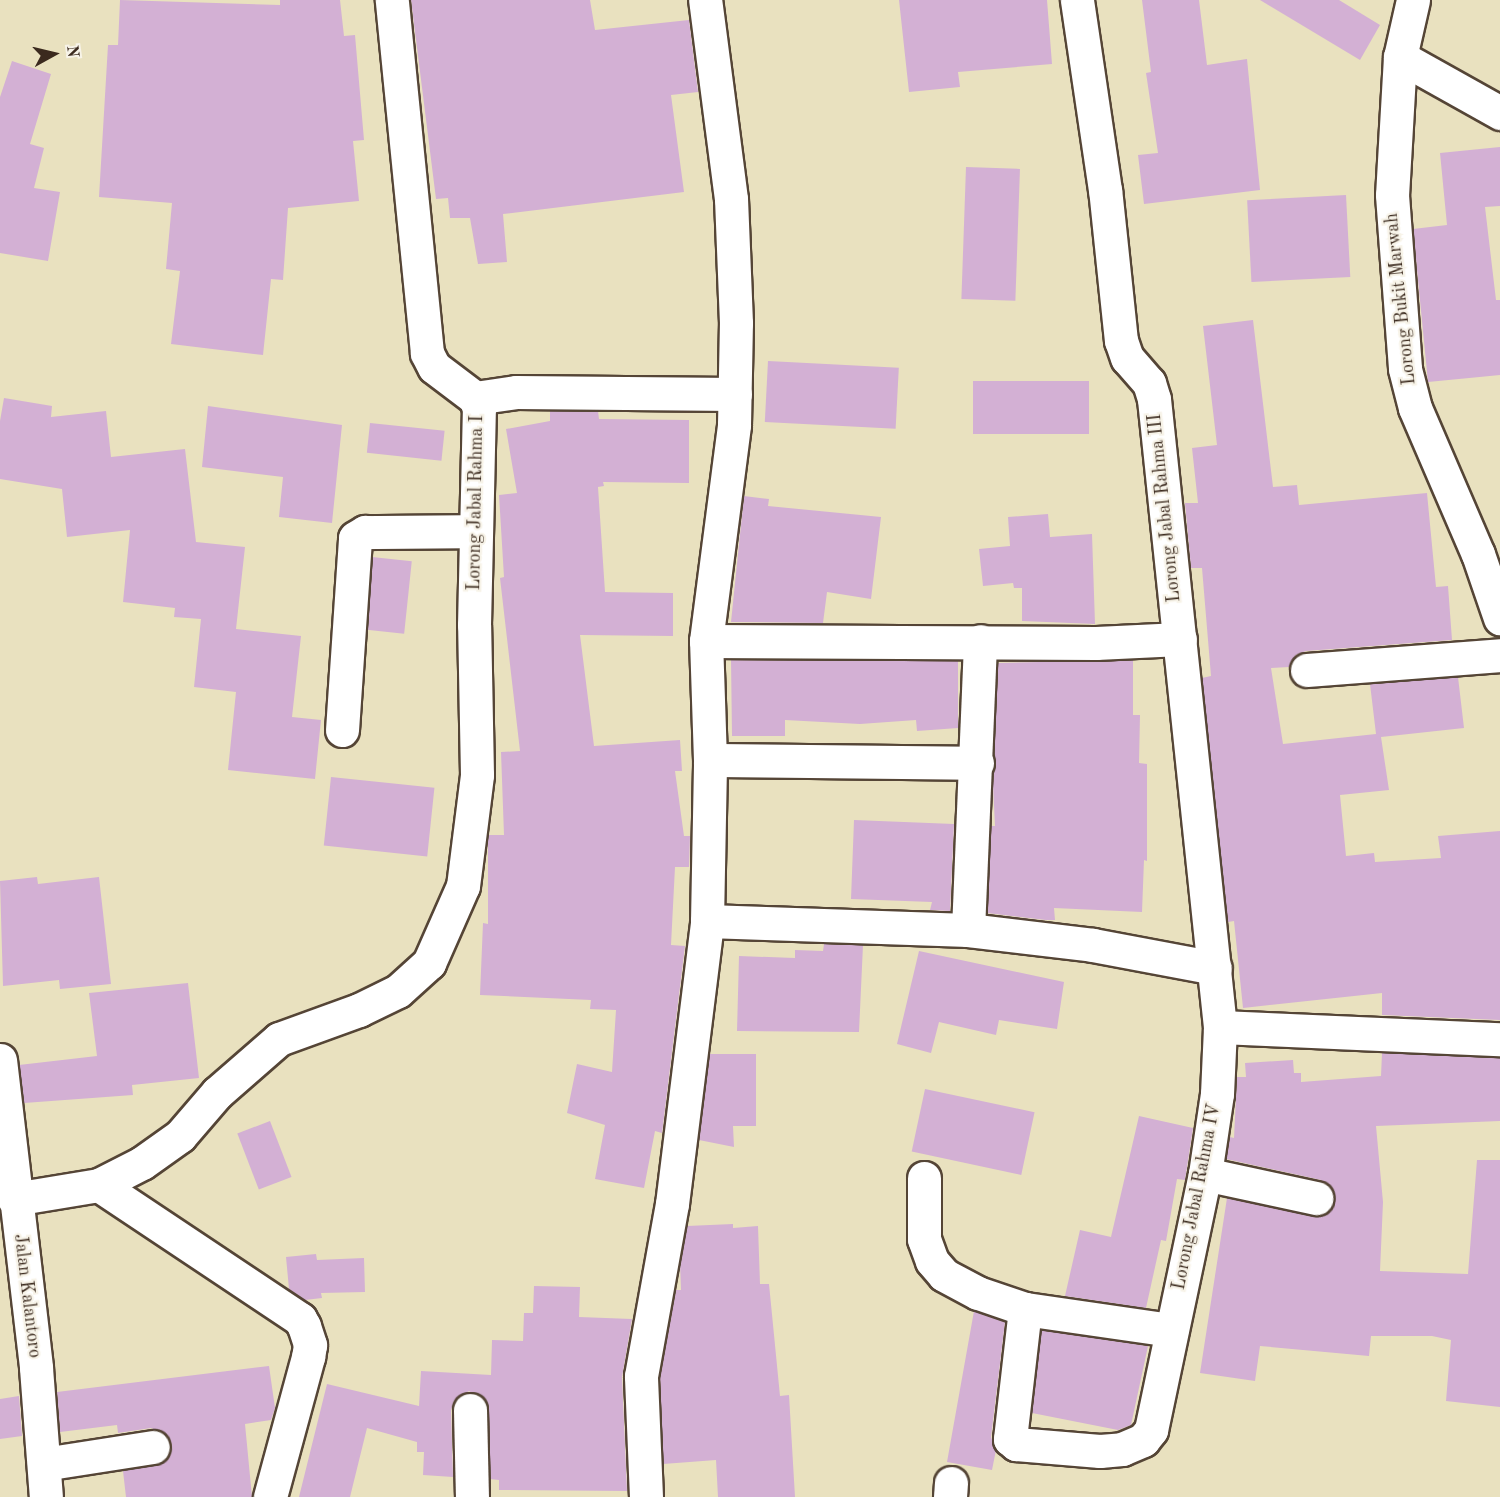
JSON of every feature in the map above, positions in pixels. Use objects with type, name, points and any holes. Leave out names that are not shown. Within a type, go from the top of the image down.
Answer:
[{"type":"street","name":"Lorong Jabal Rahma I","points":[[15,1199],[99,1185],[142,1163],[180,1136],[216,1093],[279,1039],[359,1010],[398,991],[429,963],[462,886],[477,775],[476,531],[479,408],[476,398],[434,367],[425,343],[392,0]]},
{"type":"street","points":[[646,1497],[641,1376],[672,1204],[707,921],[710,760],[706,641],[731,459],[735,394],[732,199],[705,0]]},
{"type":"street","name":"Lorong Jabal Rahma III","points":[[1077,0],[1105,190],[1121,341],[1127,358],[1149,383],[1154,399],[1220,1027]]},
{"type":"street","name":"Lorong Bukit Marwah","points":[[1413,0],[1400,57],[1392,195],[1405,369],[1415,408],[1478,554],[1500,618]]},
{"type":"street","points":[[1400,57],[1500,113]]},
{"type":"street","points":[[476,398],[516,392],[735,394]]},
{"type":"street","points":[[342,730],[355,538],[365,532],[476,531]]},
{"type":"street","points":[[706,641],[1096,643],[1180,639]]},
{"type":"street","points":[[968,930],[977,764],[980,642]]},
{"type":"street","points":[[1307,670],[1500,655]]},
{"type":"street","points":[[710,760],[977,764]]},
{"type":"street","points":[[707,921],[968,930],[1093,945],[1215,968]]},
{"type":"street","points":[[1220,1027],[1500,1039]]},
{"type":"street","name":"Lorong Jabal Rahma IV","points":[[1025,1309],[1008,1435],[1016,1444],[1100,1451],[1122,1449],[1143,1440],[1151,1430],[1205,1174],[1216,1094],[1220,1027]]},
{"type":"street","name":"Jalan Kalantoro","points":[[0,1060],[46,1497]]},
{"type":"street","points":[[1205,1174],[1316,1198]]},
{"type":"street","points":[[924,1178],[924,1239],[932,1261],[944,1275],[978,1293],[1025,1309],[1171,1330]]},
{"type":"street","points":[[99,1185],[300,1319],[304,1326],[310,1346],[304,1376],[270,1497]]},
{"type":"street","points":[[470,1410],[472,1497]]},
{"type":"street","points":[[44,1464],[153,1447]]},
{"type":"building","points":[[120,0],[280,5],[280,0],[340,0],[344,36],[355,35],[364,140],[353,141],[359,201],[288,208],[283,280],[271,279],[263,355],[171,344],[180,271],[166,269],[172,203],[99,197],[108,45],[118,45]]},
{"type":"building","points":[[411,0],[590,0],[595,30],[689,20],[698,92],[671,95],[684,192],[503,214],[507,262],[478,264],[470,218],[450,218],[448,198],[436,199]]},
{"type":"building","points":[[899,0],[1047,0],[1052,64],[958,72],[960,87],[909,92]]},
{"type":"building","points":[[1142,0],[1199,0],[1207,65],[1247,59],[1260,190],[1144,204],[1138,155],[1158,153],[1146,73],[1151,72]]},
{"type":"building","points":[[1260,0],[1339,0],[1380,25],[1360,60]]},
{"type":"building","points":[[12,61],[51,74],[30,144],[44,148],[34,188],[60,192],[48,261],[0,253],[0,97]]},
{"type":"building","points":[[1500,147],[1500,206],[1485,207],[1496,300],[1500,300],[1500,375],[1428,382],[1413,229],[1447,225],[1440,153]]},
{"type":"building","points":[[966,167],[1020,169],[1015,301],[961,299]]},
{"type":"building","points":[[1346,195],[1350,277],[1251,282],[1247,200]]},
{"type":"building","points":[[1253,320],[1273,487],[1297,485],[1299,505],[1427,493],[1436,587],[1448,586],[1452,640],[1306,651],[1296,655],[1289,667],[1271,668],[1283,744],[1376,734],[1370,684],[1458,677],[1464,728],[1381,737],[1389,790],[1340,795],[1346,856],[1374,853],[1375,862],[1441,858],[1438,836],[1500,831],[1500,1020],[1382,1015],[1382,993],[1243,1008],[1234,921],[1228,922],[1202,678],[1211,676],[1202,568],[1191,568],[1185,503],[1198,503],[1192,448],[1217,445],[1203,326]]},
{"type":"building","points":[[768,361],[899,368],[896,429],[765,422]]},
{"type":"building","points":[[973,381],[1089,381],[1089,434],[973,434]]},
{"type":"building","points":[[4,398],[52,406],[51,417],[106,411],[111,457],[185,449],[196,542],[245,547],[236,629],[301,636],[292,717],[321,720],[315,779],[228,770],[236,692],[194,687],[201,619],[174,617],[175,608],[123,602],[130,530],[67,537],[62,489],[0,479],[0,421]]},
{"type":"building","points":[[208,406],[342,425],[332,523],[279,517],[283,477],[202,467]]},
{"type":"building","points":[[550,411],[598,411],[599,419],[689,420],[689,483],[603,482],[604,486],[598,487],[605,592],[673,593],[673,636],[580,635],[594,746],[680,740],[682,771],[675,771],[684,836],[690,836],[689,867],[675,867],[671,945],[685,946],[662,1133],[655,1131],[644,1188],[595,1179],[605,1125],[567,1113],[577,1064],[612,1072],[616,1010],[590,1009],[591,1000],[480,995],[483,923],[488,924],[488,835],[504,835],[501,752],[520,751],[500,578],[504,577],[499,495],[517,493],[506,429],[550,421]]},
{"type":"building","points":[[370,423],[445,431],[441,461],[367,453]]},
{"type":"building","points":[[744,496],[769,499],[768,506],[881,517],[871,599],[827,592],[823,623],[731,622]]},
{"type":"building","points":[[1048,514],[1050,537],[1092,534],[1095,624],[1022,621],[1022,588],[1014,588],[1013,583],[983,586],[979,549],[1010,546],[1008,517]]},
{"type":"building","points":[[372,557],[412,561],[404,634],[364,630]]},
{"type":"building","points":[[731,660],[958,661],[958,728],[917,731],[916,720],[860,724],[785,720],[785,736],[732,736]]},
{"type":"building","points":[[1133,660],[1133,715],[1140,715],[1139,763],[1147,764],[1147,861],[1144,860],[1142,912],[1054,908],[1055,920],[987,913],[991,826],[995,826],[993,785],[998,663]]},
{"type":"building","points":[[331,777],[434,788],[427,856],[324,846]]},
{"type":"building","points":[[854,820],[954,824],[950,911],[930,910],[932,902],[851,899]]},
{"type":"building","points":[[37,877],[38,884],[99,877],[111,984],[60,989],[59,980],[3,986],[0,881]]},
{"type":"building","points":[[824,944],[863,945],[859,1032],[737,1031],[739,956],[795,958],[795,950],[823,951]]},
{"type":"building","points":[[919,951],[1064,982],[1057,1029],[999,1020],[996,1035],[939,1022],[931,1053],[897,1044]]},
{"type":"building","points":[[188,983],[199,1078],[132,1085],[133,1095],[24,1103],[19,1065],[97,1056],[89,993]]},
{"type":"building","points":[[1382,1053],[1500,1058],[1500,1121],[1376,1126],[1383,1202],[1380,1271],[1468,1274],[1477,1160],[1500,1160],[1500,1407],[1446,1401],[1451,1340],[1432,1336],[1371,1336],[1369,1356],[1260,1346],[1255,1381],[1200,1373],[1227,1198],[1313,1216],[1329,1211],[1334,1201],[1334,1192],[1321,1180],[1226,1159],[1230,1137],[1234,1138],[1237,1077],[1246,1077],[1245,1063],[1293,1060],[1294,1073],[1301,1073],[1301,1082],[1381,1076]]},
{"type":"building","points":[[709,1054],[756,1054],[756,1126],[733,1126],[734,1147],[699,1140]]},
{"type":"building","points":[[925,1089],[1035,1112],[1021,1175],[912,1152]]},
{"type":"building","points":[[1139,1116],[1193,1128],[1185,1180],[1177,1179],[1166,1241],[1161,1240],[1146,1308],[1065,1296],[1080,1230],[1111,1237]]},
{"type":"building","points":[[270,1121],[292,1177],[259,1190],[237,1134]]},
{"type":"building","points":[[733,1224],[733,1228],[758,1226],[760,1284],[769,1284],[780,1396],[789,1395],[795,1497],[718,1497],[716,1460],[663,1464],[660,1377],[676,1290],[681,1290],[680,1263],[687,1226]]},
{"type":"building","points":[[316,1254],[317,1260],[364,1258],[365,1292],[321,1293],[322,1298],[305,1300],[289,1289],[286,1257]]},
{"type":"building","points":[[534,1286],[580,1287],[579,1317],[632,1319],[622,1377],[627,1491],[499,1490],[499,1480],[490,1479],[486,1401],[469,1391],[454,1401],[451,1410],[453,1477],[423,1475],[424,1452],[417,1452],[417,1442],[367,1428],[350,1497],[299,1497],[327,1384],[419,1406],[421,1371],[491,1375],[492,1340],[523,1341],[524,1313],[533,1313]]},
{"type":"building","points":[[974,1311],[1005,1322],[991,1437],[996,1450],[992,1470],[947,1462]]},
{"type":"building","points":[[1041,1330],[1148,1346],[1131,1425],[1118,1430],[1032,1413]]},
{"type":"building","points":[[269,1366],[275,1408],[271,1420],[245,1424],[252,1497],[126,1497],[123,1471],[165,1461],[172,1445],[167,1435],[151,1428],[118,1433],[117,1425],[60,1432],[57,1392]]},
{"type":"building","points":[[19,1396],[22,1436],[0,1439],[0,1399]]}]
